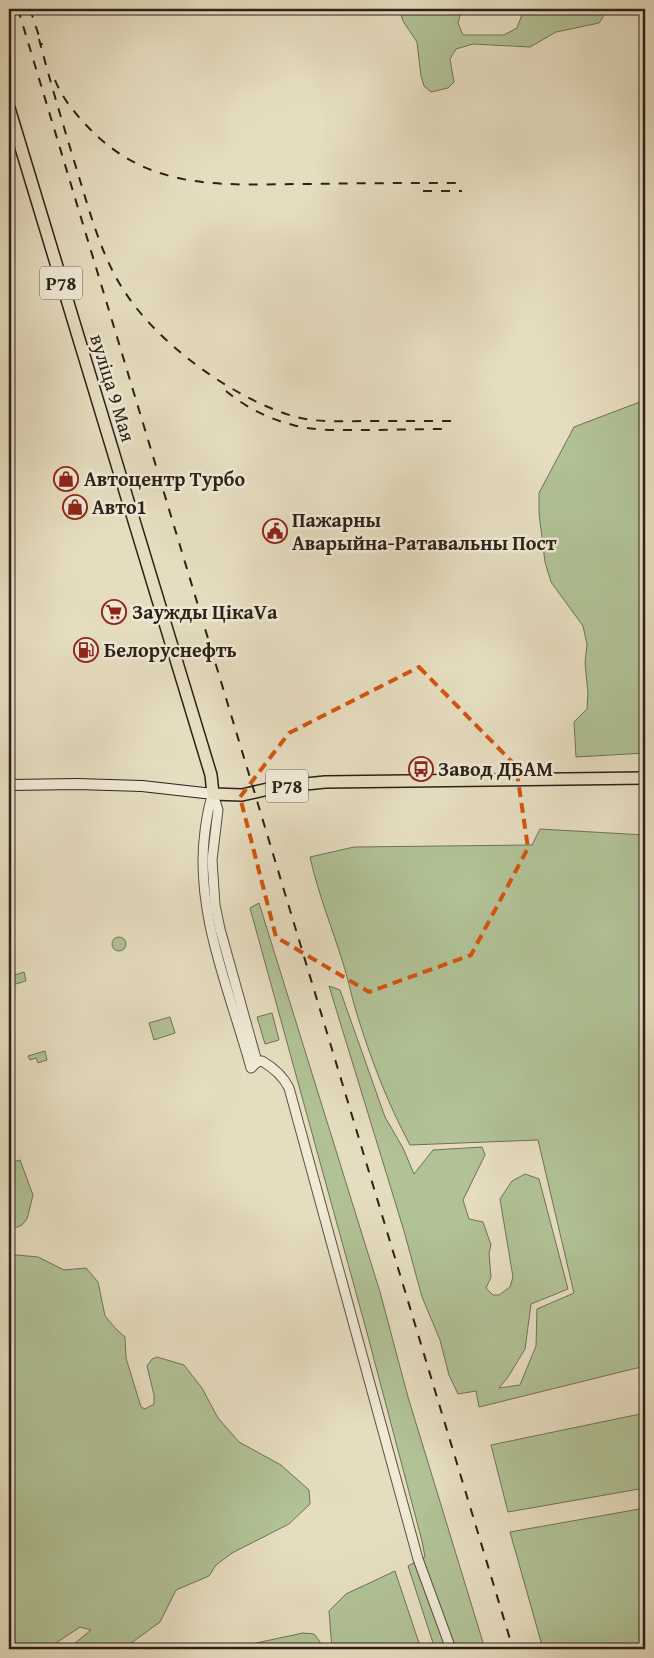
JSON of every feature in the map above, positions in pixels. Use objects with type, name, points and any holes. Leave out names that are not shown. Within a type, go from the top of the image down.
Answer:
[{"type":"main road","name":"вуліца 9 Мая","points":[[9,108],[211,775],[213,794]]},
{"type":"main road","name":"Р78","points":[[213,794],[242,795],[277,787],[325,782],[645,778]]},
{"type":"main road","points":[[9,785],[86,784],[142,786],[213,794]]},
{"type":"street","points":[[213,794],[209,803],[204,842],[203,876],[211,932],[254,1065],[262,1061],[284,1078],[289,1088],[417,1556],[451,1649]]},
{"type":"highlighted area","points":[[419,667],[516,766],[528,848],[471,955],[369,992],[276,937],[240,797],[289,733]]},
{"type":"green space","points":[[399,9],[477,9],[461,12],[458,23],[463,35],[504,35],[517,28],[524,9],[603,9],[603,17],[599,23],[556,32],[530,47],[473,44],[456,49],[450,59],[454,82],[448,88],[431,92],[424,86],[421,76],[417,42],[403,21]]},
{"type":"green space","points":[[645,400],[645,753],[576,757],[574,722],[587,709],[588,693],[585,663],[587,644],[583,626],[551,582],[545,562],[539,513],[539,493],[574,427]]},
{"type":"green space","points":[[540,829],[645,835],[645,989],[642,992],[642,1017],[645,1028],[645,1366],[479,1407],[476,1391],[458,1394],[449,1375],[440,1340],[422,1297],[404,1231],[329,986],[340,990],[385,1117],[403,1148],[414,1174],[433,1150],[482,1147],[485,1155],[463,1200],[469,1219],[483,1222],[491,1245],[489,1253],[491,1277],[486,1288],[493,1295],[499,1295],[510,1287],[513,1277],[500,1199],[512,1181],[525,1174],[539,1179],[568,1289],[531,1304],[525,1349],[499,1388],[520,1385],[536,1346],[537,1309],[574,1293],[538,1140],[410,1145],[386,1096],[367,1045],[310,857],[354,847],[532,845]]},
{"type":"green space","points":[[259,903],[380,1292],[408,1397],[485,1649],[435,1649],[408,1566],[425,1557],[422,1541],[366,1329],[250,908]]},
{"type":"green space","points":[[119,937],[124,939],[126,944],[124,949],[119,951],[114,949],[112,944],[114,939]]},
{"type":"green space","points":[[24,972],[26,981],[9,986],[9,977]]},
{"type":"green space","points":[[272,1013],[279,1040],[265,1044],[257,1017]]},
{"type":"green space","points":[[170,1017],[175,1033],[154,1040],[149,1023]]},
{"type":"green space","points":[[45,1051],[47,1060],[38,1063],[36,1058],[30,1060],[28,1056]]},
{"type":"green space","points":[[20,1160],[33,1195],[27,1219],[22,1225],[15,1228],[9,1222],[9,1163]]},
{"type":"green space","points":[[17,1255],[38,1257],[64,1270],[86,1268],[98,1282],[105,1316],[125,1337],[126,1358],[141,1407],[145,1409],[154,1404],[154,1395],[147,1366],[152,1359],[157,1357],[184,1365],[202,1388],[218,1418],[239,1442],[281,1465],[309,1490],[310,1504],[289,1524],[232,1553],[216,1565],[209,1576],[176,1590],[160,1622],[123,1649],[110,1643],[106,1649],[68,1649],[91,1630],[80,1627],[53,1645],[42,1649],[9,1649],[9,1367],[13,1305],[9,1289],[9,1257]]},
{"type":"green space","points":[[645,1413],[645,1488],[508,1512],[491,1445]]},
{"type":"green space","points":[[645,1508],[645,1649],[543,1649],[510,1532]]},
{"type":"green space","points":[[395,1571],[421,1649],[332,1649],[329,1611],[346,1594]]},
{"type":"green space","points":[[303,1633],[314,1634],[320,1642],[322,1649],[228,1649]]},
{"type":"railway","points":[[18,9],[513,1649]]},
{"type":"railway","points":[[30,9],[42,45]]},
{"type":"railway","points":[[39,39],[97,234],[109,263],[123,289],[137,309],[176,349],[223,383],[272,409],[296,417],[332,421],[451,421]]},
{"type":"railway","points":[[55,80],[61,93],[73,110],[87,126],[112,148],[137,164],[164,174],[220,184],[459,183]]},
{"type":"railway","points":[[423,191],[462,191]]},
{"type":"railway","points":[[226,391],[258,412],[301,427],[336,430],[442,429]]},
{"type":"place","name":"Автоцентр Турбо","points":[[66,479]]},
{"type":"place","name":"Авто1","points":[[75,507]]},
{"type":"place","name":"Пажарны Аварыйна-Ратавальны Пост","points":[[275,531]]},
{"type":"place","name":"Заужды ЦікаVа","points":[[114,612]]},
{"type":"place","name":"Белоруснефть","points":[[86,650]]},
{"type":"place","name":"Завод ДБАМ","points":[[421,769]]}]
